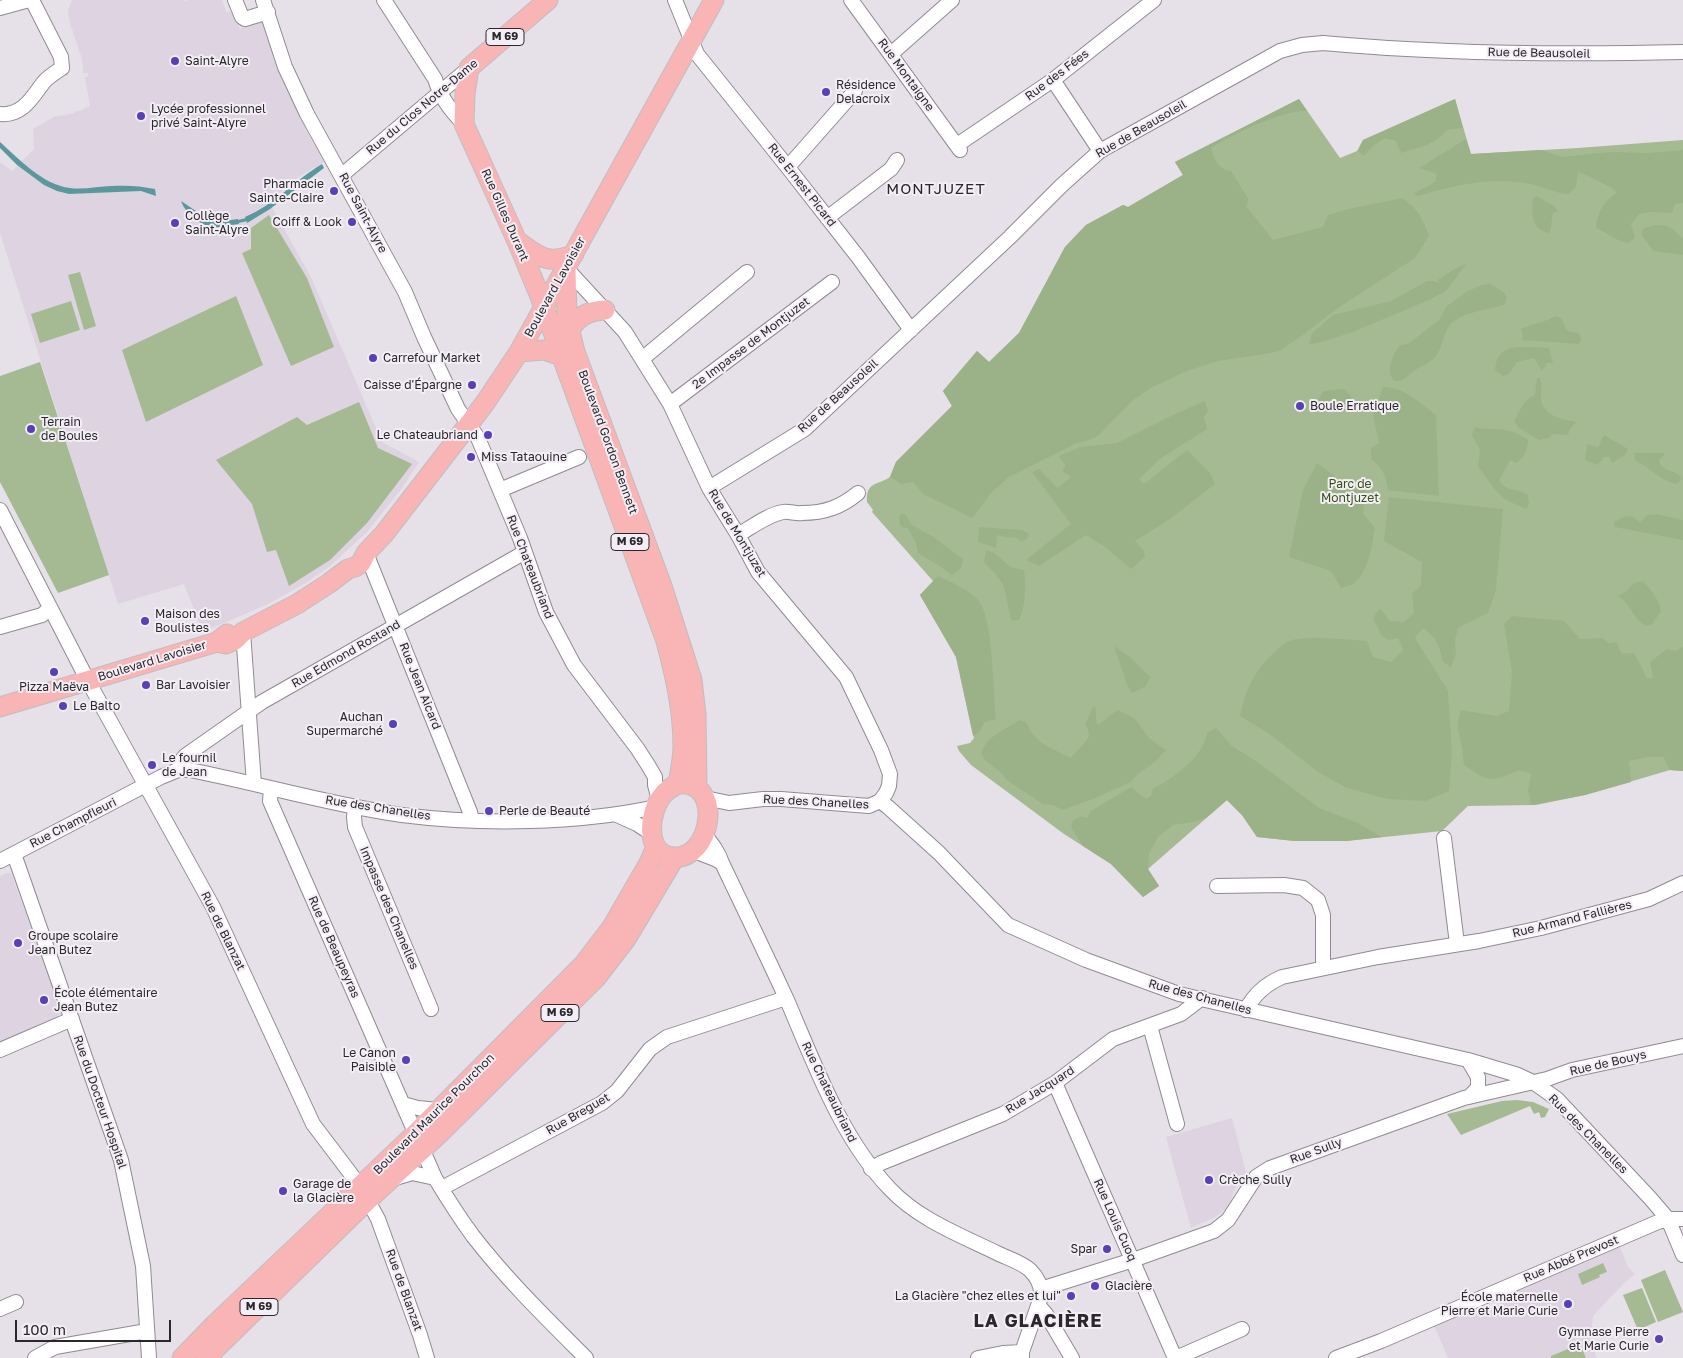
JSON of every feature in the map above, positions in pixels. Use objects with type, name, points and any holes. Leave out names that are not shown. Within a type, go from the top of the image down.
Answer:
[{"type":"main road","name":"Rue du Clos Notre-Dame","points":[[469,68],[548,0]]},
{"type":"main road","name":"Boulevard Lavoisier","points":[[0,707],[217,642],[233,631],[243,632],[297,604],[328,584],[348,568],[355,567],[360,563],[497,387],[519,352],[714,0]]},
{"type":"main road","name":"Rue Gilles Durant","points":[[469,68],[464,94],[464,124],[517,241],[544,307]]},
{"type":"main road","points":[[517,241],[544,259],[570,261]]},
{"type":"main road","name":"Boulevard Gordon Bennett","points":[[570,261],[567,319],[569,331],[665,594],[692,680],[701,792]]},
{"type":"main road","name":"Boulevard Gordon Bennett","points":[[544,307],[648,591],[671,660],[676,680],[683,747],[666,795]]},
{"type":"main road","points":[[569,331],[577,320],[585,314],[605,310]]},
{"type":"main road","points":[[519,352],[544,350],[562,356]]},
{"type":"main road","points":[[688,784],[701,792],[708,811],[706,827],[694,851],[684,856],[675,857],[663,854],[654,841],[652,820],[666,795],[688,784]]},
{"type":"main road","name":"Boulevard Maurice Pourchon","points":[[206,1358],[364,1193],[391,1179],[419,1142],[438,1110],[583,965],[612,927],[650,863],[654,841]]},
{"type":"main road","name":"Boulevard Maurice Pourchon","points":[[182,1358],[215,1324],[364,1193],[596,978],[626,938],[675,857]]},
{"type":"street","points":[[0,8],[31,0],[60,57],[62,68],[44,82],[33,99],[18,111],[0,114]]},
{"type":"street","points":[[236,0],[242,17],[245,19],[265,6]]},
{"type":"street","name":"Rue Gilles Durant","points":[[384,0],[435,79],[439,93],[447,106],[464,124]]},
{"type":"street","name":"Rue Ernest Picard","points":[[675,0],[697,54],[858,257],[911,330]]},
{"type":"street","name":"Rue Montaigne","points":[[851,0],[959,147]]},
{"type":"street","points":[[891,54],[952,0]]},
{"type":"street","name":"Rue des Fées","points":[[959,147],[1053,80],[1154,0]]},
{"type":"street","name":"Rue Saint-Alyre","points":[[265,6],[285,67],[307,114],[405,292],[433,358],[458,409],[468,424]]},
{"type":"street","name":"Rue de Beausoleil","points":[[709,488],[805,429],[1100,151],[1280,52],[1302,45],[1323,43],[1452,52],[1571,55],[1683,52]]},
{"type":"street","name":"Rue du Clos Notre-Dame","points":[[342,175],[469,68]]},
{"type":"street","points":[[1053,80],[1100,151]]},
{"type":"street","points":[[788,167],[855,91]]},
{"type":"street","points":[[827,218],[891,169],[897,160]]},
{"type":"street","name":"Rue de Montjuzet","points":[[570,261],[605,310],[625,332],[670,404],[709,488],[758,572],[838,666],[850,683],[889,767],[889,786],[880,801]]},
{"type":"street","points":[[642,359],[748,272]]},
{"type":"street","name":"2e Impasse de Montjuzet","points":[[670,404],[832,282]]},
{"type":"street","name":"Rue Chateaubriand","points":[[468,424],[478,438],[500,490],[525,552],[546,612],[574,665],[637,748],[666,795]]},
{"type":"street","points":[[500,490],[579,457]]},
{"type":"street","points":[[738,535],[772,515],[784,512],[802,514],[823,512],[834,509],[858,493]]},
{"type":"street","name":"Rue de Blanzat","points":[[0,510],[88,681],[221,924],[313,1124],[364,1193],[378,1219],[427,1358]]},
{"type":"street","name":"Rue Edmond Rostand","points":[[178,770],[185,756],[249,710],[525,552]]},
{"type":"street","name":"Rue Jean Aicard","points":[[366,553],[397,626],[472,820]]},
{"type":"street","points":[[0,627],[42,615],[50,608]]},
{"type":"street","points":[[243,632],[254,784]]},
{"type":"street","points":[[146,786],[178,770]]},
{"type":"street","name":"Rue des Chanelles","points":[[178,770],[190,770],[403,815],[472,820],[548,820],[616,814],[666,795]]},
{"type":"street","name":"Rue Champfleuri","points":[[0,861],[146,786]]},
{"type":"street","name":"Rue de Beaupeyras","points":[[271,788],[270,801],[419,1142],[439,1183],[474,1237],[526,1297],[586,1358]]},
{"type":"street","name":"Rue des Chanelles","points":[[701,792],[729,803],[781,799],[869,806],[880,801],[939,853],[1008,925],[1086,960],[1179,994],[1468,1060],[1518,1075],[1533,1082],[1557,1099],[1650,1198],[1668,1219],[1683,1255]]},
{"type":"street","points":[[706,827],[729,803]]},
{"type":"street","name":"Impasse des Chanelles","points":[[355,806],[355,827],[431,1009]]},
{"type":"street","points":[[616,814],[637,824],[654,841]]},
{"type":"street","name":"Rue Chateaubriand","points":[[706,827],[840,1119],[858,1151],[871,1169],[900,1200],[910,1207],[969,1240],[1026,1267],[1036,1277],[1041,1289]]},
{"type":"street","points":[[1444,838],[1457,944]]},
{"type":"street","points":[[694,851],[722,863]]},
{"type":"street","name":"Rue du Docteur Hospital","points":[[14,854],[121,1160],[142,1266],[149,1358]]},
{"type":"street","name":"Rue Armand Fallières","points":[[1246,1010],[1256,995],[1271,982],[1282,977],[1541,928],[1649,899],[1683,883]]},
{"type":"street","points":[[1217,886],[1284,885],[1303,888],[1318,900],[1323,915],[1323,968]]},
{"type":"street","name":"Rue Breguet","points":[[439,1183],[602,1103],[617,1091],[650,1049],[667,1037],[786,998]]},
{"type":"street","name":"Rue Jacquard","points":[[871,1169],[881,1163],[1002,1114],[1055,1083],[1113,1040],[1181,1014],[1202,998]]},
{"type":"street","points":[[0,1050],[72,1019]]},
{"type":"street","points":[[1150,1026],[1177,1124]]},
{"type":"street","name":"Rue de Bouys","points":[[1533,1082],[1572,1070],[1683,1046]]},
{"type":"street","points":[[1468,1060],[1478,1077],[1478,1088],[1469,1096]]},
{"type":"street","name":"Rue Sully","points":[[1041,1289],[1214,1231],[1228,1220],[1256,1177],[1270,1168],[1469,1096],[1533,1082]]},
{"type":"street","name":"Rue Louis Cuoq","points":[[1055,1083],[1176,1358]]},
{"type":"street","points":[[403,1104],[438,1110]]},
{"type":"street","points":[[391,1179],[412,1173],[439,1183]]},
{"type":"street","points":[[1668,1219],[1683,1219]]},
{"type":"street","name":"Rue Abbé Prevost","points":[[1336,1358],[1381,1341],[1668,1219]]},
{"type":"street","points":[[978,1358],[1003,1353],[1022,1355],[1039,1306],[1041,1289]]},
{"type":"street","points":[[0,1308],[16,1302]]},
{"type":"street","points":[[1039,1306],[1046,1314],[1072,1358]]},
{"type":"street","points":[[1176,1358],[1242,1329]]},
{"type":"street","points":[[35,1358],[54,1348],[146,1331]]},
{"type":"shaded area","points":[[72,0],[222,0],[226,12],[231,12],[235,15],[240,29],[264,18],[306,130],[324,162],[300,176],[269,202],[311,277],[382,442],[419,462],[402,488],[367,532],[330,566],[306,583],[268,604],[203,632],[184,584],[118,604],[0,233],[0,162],[12,171],[34,149],[33,129],[54,117],[75,113],[90,106],[85,77],[88,77],[88,73],[83,73],[82,59],[70,23],[68,10]]},
{"type":"shaded area","name":"Groupe scolaire Jean Butez","points":[[11,873],[61,1010],[57,1018],[0,1044],[0,876]]},
{"type":"shaded area","name":"Crèche Sully","points":[[1232,1118],[1246,1173],[1236,1187],[1228,1207],[1215,1217],[1191,1228],[1166,1137]]},
{"type":"shaded area","points":[[1619,1245],[1628,1267],[1635,1274],[1593,1316],[1590,1339],[1597,1358],[1448,1358],[1434,1325],[1480,1305],[1486,1313],[1515,1293],[1514,1290]]},
{"type":"green space","name":"Parc de Montjuzet","points":[[1299,99],[1340,158],[1357,151],[1363,140],[1455,99],[1471,154],[1683,140],[1683,771],[1670,770],[1585,795],[1536,805],[1468,806],[1442,831],[1346,841],[1295,841],[1257,837],[1242,815],[1227,800],[1148,869],[1159,886],[1143,897],[1111,864],[1064,834],[971,765],[959,751],[957,746],[970,743],[974,738],[956,657],[920,595],[933,581],[872,512],[873,510],[867,502],[867,495],[870,487],[890,477],[896,462],[952,406],[943,391],[977,351],[989,362],[1019,333],[1065,247],[1086,225],[1123,205],[1128,207],[1183,175],[1175,162]]},
{"type":"green space","points":[[1299,99],[1307,111],[1297,111],[1272,118],[1231,136],[1211,148],[1217,163],[1226,170],[1231,171],[1249,200],[1246,206],[1273,240],[1323,227],[1328,215],[1402,198],[1419,214],[1429,236],[1415,258],[1338,308],[1281,350],[1218,361],[1187,371],[1153,387],[1133,400],[1100,434],[1092,439],[1075,444],[1009,477],[992,492],[972,518],[923,494],[913,482],[901,484],[890,477],[896,462],[952,406],[943,391],[977,351],[989,362],[1019,333],[1065,247],[1086,225],[1123,205],[1128,207],[1183,175],[1175,162]]},
{"type":"green space","points":[[1455,99],[1463,128],[1447,130],[1439,138],[1427,145],[1401,153],[1396,141],[1384,138],[1364,156],[1358,151],[1363,140]]},
{"type":"green space","points":[[1466,139],[1471,154],[1541,150],[1562,157],[1610,152],[1649,153],[1683,150],[1683,203],[1675,204],[1672,213],[1652,212],[1639,214],[1631,224],[1635,238],[1629,243],[1625,243],[1596,228],[1600,212],[1608,200],[1616,193],[1615,190],[1578,172],[1576,187],[1567,194],[1530,184],[1501,181],[1473,183],[1418,196],[1415,195],[1415,193],[1435,182],[1437,174],[1419,168]]},
{"type":"green space","points":[[1537,196],[1554,206],[1558,211],[1553,213],[1550,233],[1539,229],[1532,215],[1533,198]]},
{"type":"green space","points":[[269,215],[307,278],[334,347],[291,366],[242,253],[251,249],[251,228]]},
{"type":"green space","points":[[1653,225],[1673,229],[1683,239],[1683,255],[1653,251],[1642,235],[1643,229]]},
{"type":"green space","points":[[1466,264],[1446,291],[1429,300],[1350,333],[1309,344],[1312,333],[1333,315],[1391,301],[1427,281],[1439,283],[1438,280]]},
{"type":"green space","points":[[80,272],[96,326],[84,330],[68,275]]},
{"type":"green space","points":[[1490,284],[1504,292],[1507,298],[1505,304],[1465,315],[1453,322],[1434,358],[1403,380],[1394,381],[1391,377],[1390,367],[1400,345],[1408,344],[1439,320],[1447,306],[1468,291]]},
{"type":"green space","points":[[236,296],[263,365],[146,422],[122,350]]},
{"type":"green space","points":[[71,301],[80,330],[40,343],[31,314]]},
{"type":"green space","points":[[1555,316],[1561,318],[1567,331],[1579,333],[1581,339],[1579,344],[1522,340],[1521,329]]},
{"type":"green space","points":[[1549,348],[1553,363],[1547,363],[1542,371],[1534,358],[1517,362],[1509,374],[1503,376],[1495,370],[1499,356],[1508,349]]},
{"type":"green space","name":"Terrain de Boules","points":[[40,362],[109,575],[58,593],[0,482],[0,376]]},
{"type":"green space","points":[[1537,378],[1540,378],[1541,399],[1545,409],[1554,416],[1576,422],[1568,435],[1553,434],[1549,438],[1539,440],[1519,428],[1514,421],[1525,402],[1535,395]]},
{"type":"green space","points":[[1383,387],[1405,393],[1436,415],[1439,496],[1388,490],[1383,473],[1371,459],[1371,448],[1379,443],[1373,415]]},
{"type":"green space","points":[[1344,389],[1351,396],[1352,403],[1346,411],[1324,409],[1318,400],[1323,391]]},
{"type":"green space","points":[[1205,401],[1208,411],[1204,417],[1207,429],[1160,459],[1139,479],[1144,484],[1187,450],[1210,473],[1215,484],[1170,519],[1135,541],[1144,551],[1145,557],[1131,569],[1105,547],[1086,535],[1039,566],[1026,560],[1071,524],[1032,472],[1039,469],[1058,488],[1071,477],[1062,471],[1066,465],[1059,456],[1080,447],[1117,443]]},
{"type":"green space","points":[[359,402],[378,448],[412,464],[367,523],[330,560],[289,586],[276,550],[267,552],[252,504],[216,460],[297,417],[307,425]]},
{"type":"green space","points":[[1475,427],[1512,432],[1528,440],[1522,459],[1516,463],[1510,460],[1499,481],[1510,489],[1528,495],[1529,504],[1526,509],[1506,500],[1495,490],[1478,466],[1480,450],[1472,435]]},
{"type":"green space","points":[[1604,435],[1628,449],[1625,455],[1612,463],[1609,457],[1604,457],[1598,465],[1585,460],[1587,444],[1598,447]]},
{"type":"green space","points":[[1634,453],[1665,453],[1659,461],[1660,464],[1662,467],[1680,476],[1681,480],[1676,484],[1665,480],[1635,460]]},
{"type":"green space","points":[[1317,463],[1341,481],[1365,490],[1363,514],[1375,528],[1369,558],[1363,573],[1353,584],[1341,588],[1331,571],[1289,557],[1303,490]]},
{"type":"green space","points":[[1389,497],[1503,509],[1496,590],[1488,613],[1458,628],[1455,640],[1456,654],[1451,667],[1443,662],[1437,642],[1423,628],[1415,638],[1448,691],[1452,753],[1449,791],[1425,801],[1387,799],[1347,788],[1318,772],[1268,733],[1240,716],[1245,697],[1257,672],[1269,657],[1288,642],[1305,638],[1367,641],[1373,657],[1391,662],[1403,650],[1398,638],[1388,640],[1381,635],[1373,618],[1380,608],[1390,621],[1404,622],[1414,613],[1412,594],[1421,585],[1422,562],[1384,541]]},
{"type":"green space","points":[[901,514],[905,514],[912,525],[932,536],[963,559],[960,569],[951,575],[918,553],[916,543],[908,528],[900,525],[899,518]]},
{"type":"green space","points":[[1656,514],[1683,520],[1683,540],[1615,527],[1614,522],[1625,516],[1633,517],[1640,522],[1647,515]]},
{"type":"green space","points":[[979,527],[1022,530],[1029,534],[1027,539],[1021,542],[1018,538],[997,535],[996,548],[978,542]]},
{"type":"green space","points":[[986,550],[994,553],[1011,567],[1024,570],[1025,596],[1019,620],[1012,621],[1003,584],[984,562]]},
{"type":"green space","points":[[938,576],[970,592],[978,600],[987,622],[992,656],[996,719],[985,722],[979,732],[973,736],[956,657],[920,595]]},
{"type":"green space","points":[[1643,581],[1657,599],[1661,611],[1652,624],[1646,626],[1641,623],[1623,599],[1618,596],[1626,592],[1634,583]]},
{"type":"green space","points":[[1512,616],[1564,621],[1580,639],[1603,638],[1608,643],[1616,642],[1622,654],[1634,653],[1647,678],[1653,678],[1650,662],[1667,649],[1677,651],[1683,646],[1683,771],[1670,770],[1663,757],[1647,757],[1629,761],[1631,782],[1585,795],[1531,805],[1528,791],[1531,774],[1519,770],[1496,779],[1490,779],[1479,775],[1464,765],[1457,724],[1461,710],[1497,716],[1509,711],[1512,673],[1504,624]]},
{"type":"green space","points":[[1114,646],[1130,657],[1150,677],[1146,686],[1132,693],[1128,687]]},
{"type":"green space","points":[[1095,705],[1097,725],[1118,710],[1135,719],[1150,739],[1166,750],[1131,782],[1093,799],[1062,810],[1053,805],[1043,804],[1008,781],[985,760],[981,753],[988,741],[1019,720],[1026,722],[1034,735],[1044,744],[1071,758],[1089,735],[1085,723]]},
{"type":"green space","points":[[1216,728],[1232,746],[1256,761],[1319,808],[1358,823],[1382,837],[1346,841],[1295,841],[1257,837],[1242,815],[1227,800],[1206,818],[1173,825],[1158,837],[1149,854],[1148,869],[1159,886],[1143,897],[1111,864],[1083,846],[1071,827],[1073,820],[1081,816],[1087,818],[1091,811],[1131,787],[1146,799],[1151,796],[1153,788],[1174,776],[1193,759],[1203,745],[1208,732]]},
{"type":"green space","points":[[1502,1101],[1533,1102],[1549,1109],[1545,1117],[1541,1118],[1539,1112],[1534,1114],[1530,1106],[1461,1135],[1447,1114]]},
{"type":"green space","points":[[1603,1263],[1607,1272],[1582,1285],[1578,1274]]},
{"type":"green space","points":[[1665,1270],[1683,1312],[1658,1322],[1641,1280]]},
{"type":"green space","points":[[1642,1288],[1656,1322],[1638,1330],[1623,1295]]},
{"type":"green space","points":[[1580,1344],[1586,1358],[1551,1358],[1551,1356]]},
{"type":"water","points":[[0,142],[41,177],[60,186],[81,189],[139,186],[155,189],[156,196],[141,191],[69,194],[57,191],[44,185],[17,165],[0,148]]},
{"type":"water","points":[[322,164],[324,168],[270,209],[247,223],[245,217],[265,206]]},
{"type":"water","points":[[181,201],[211,221],[238,219],[239,224],[210,227],[193,217]]},
{"type":"waterway","points":[[236,222],[249,219]]},
{"type":"place","name":"Saint-Alyre","points":[[175,61]]},
{"type":"place","name":"Résidence Delacroix","points":[[826,92]]},
{"type":"place","name":"Lycée professionnel privé Saint-Alyre","points":[[141,116]]},
{"type":"place","name":"Pharmacie Sainte-Claire","points":[[334,191]]},
{"type":"place","name":"Coiff & Look","points":[[352,222]]},
{"type":"place","name":"Collège Saint-Alyre","points":[[175,223]]},
{"type":"place","name":"Carrefour Market","points":[[373,358]]},
{"type":"place","name":"Caisse d'Épargne","points":[[472,385]]},
{"type":"place","name":"Boule Erratique","points":[[1300,406]]},
{"type":"place","name":"Terrain de Boules","points":[[31,429]]},
{"type":"place","name":"Le Chateaubriand","points":[[488,435]]},
{"type":"place","name":"Miss Tataouine","points":[[471,457]]},
{"type":"place","name":"Maison des Boulistes","points":[[145,621]]},
{"type":"place","name":"Pizza Maëva","points":[[54,672]]},
{"type":"place","name":"Bar Lavoisier","points":[[146,685]]},
{"type":"place","name":"Le Balto","points":[[63,706]]},
{"type":"place","name":"Auchan Supermarché","points":[[393,724]]},
{"type":"place","name":"Le fournil de Jean","points":[[152,765]]},
{"type":"place","name":"Perle de Beauté","points":[[489,811]]},
{"type":"place","name":"Groupe scolaire Jean Butez","points":[[18,943]]},
{"type":"place","name":"École élémentaire Jean Butez","points":[[44,1000]]},
{"type":"place","name":"Le Canon Paisible","points":[[406,1060]]},
{"type":"place","name":"Crèche Sully","points":[[1209,1180]]},
{"type":"place","name":"Garage de la Glacière","points":[[283,1191]]},
{"type":"place","name":"Spar","points":[[1107,1249]]},
{"type":"place","name":"Glacière","points":[[1095,1286]]},
{"type":"place","name":"La Glacière \"chez elles et lui\"","points":[[1071,1296]]},
{"type":"place","name":"École maternelle Pierre et Marie Curie","points":[[1568,1304]]},
{"type":"place","name":"Gymnase Pierre et Marie Curie","points":[[1659,1339]]},
{"type":"district","name":"MONTJUZET","points":[[936,189]]},
{"type":"district","name":"LA GLACIÈRE","points":[[1038,1321]]}]
